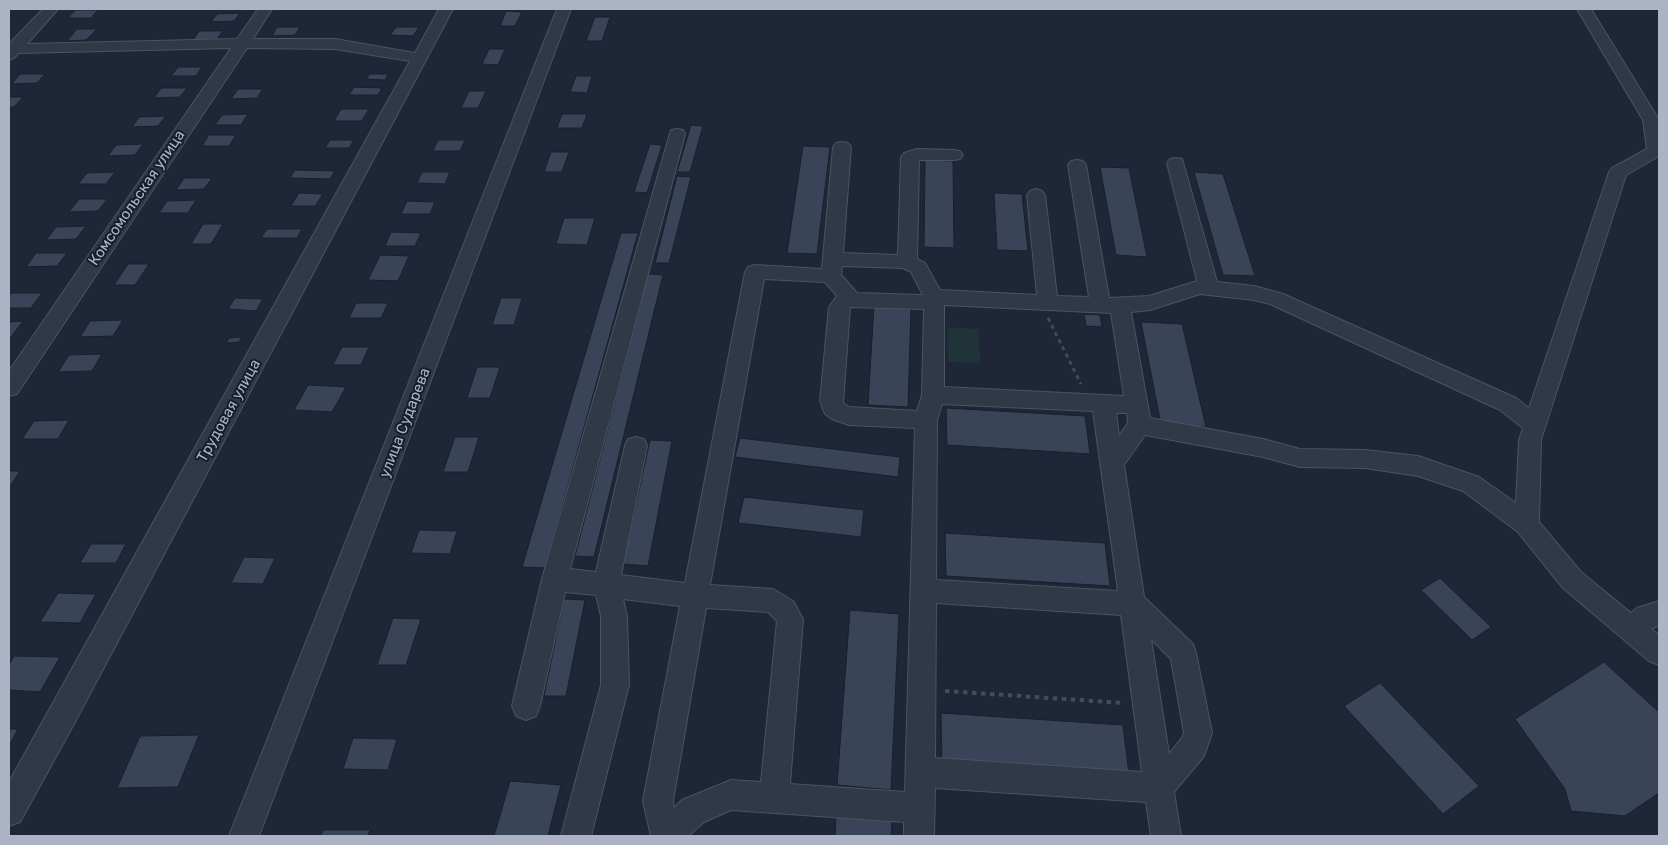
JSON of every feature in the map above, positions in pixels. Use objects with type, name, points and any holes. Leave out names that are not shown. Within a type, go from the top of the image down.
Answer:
[{"type":"street","points":[[11,51],[51,9]]},
{"type":"street","name":"Комсомольская улица","points":[[9,388],[265,9]]},
{"type":"street","name":"Трудовая улица","points":[[9,811],[84,677],[446,9]]},
{"type":"street","name":"улица Сударева","points":[[244,836],[564,9]]},
{"type":"street","points":[[1528,525],[1530,440],[1618,172],[1656,151],[1651,120],[1584,9]]},
{"type":"street","points":[[11,51],[241,43],[335,44],[419,58]]},
{"type":"street","points":[[526,706],[555,579],[677,134]]},
{"type":"street","points":[[842,147],[832,267],[850,298]]},
{"type":"street","points":[[907,262],[910,158],[917,154],[954,156]]},
{"type":"street","points":[[1176,163],[1208,287]]},
{"type":"street","points":[[1077,165],[1138,415],[1112,462]]},
{"type":"street","points":[[1036,195],[1044,302]]},
{"type":"street","points":[[907,262],[918,268],[934,299],[933,395],[926,420],[920,822],[774,797],[732,795],[693,811],[666,836],[658,801],[755,272],[907,262]]},
{"type":"street","points":[[926,420],[848,416],[833,408],[831,401],[839,307],[844,300],[850,298],[934,299],[1110,305],[1150,303],[1176,296],[1192,289],[1208,287],[1246,291],[1276,299],[1508,404],[1535,425]]},
{"type":"street","points":[[933,395],[1097,403],[1300,458],[1365,459],[1418,466],[1471,484],[1528,525],[1572,580],[1659,652]]},
{"type":"street","points":[[1097,403],[1112,462],[1166,836]]},
{"type":"street","points":[[576,836],[615,685],[614,616],[606,584],[636,446]]},
{"type":"street","points":[[555,579],[695,596],[773,601],[784,609],[790,619],[774,797]]},
{"type":"street","points":[[923,590],[1132,603],[1183,653],[1198,733],[1194,746],[1159,788]]},
{"type":"street","points":[[1631,628],[1646,617],[1659,612]]},
{"type":"street","points":[[920,772],[1159,788]]},
{"type":"path","points":[[1044,302],[1097,403]]},
{"type":"path","points":[[922,689],[1147,705]]},
{"type":"green space","points":[[947,327],[979,329],[980,363],[948,362]]},
{"type":"building","points":[[75,10],[98,10],[91,18],[68,18]]},
{"type":"building","points":[[506,11],[522,12],[515,26],[500,26]]},
{"type":"building","points":[[240,13],[234,21],[211,22],[217,14]]},
{"type":"building","points":[[595,17],[610,17],[602,41],[586,41]]},
{"type":"building","points":[[277,27],[300,27],[295,35],[272,36]]},
{"type":"building","points":[[396,27],[419,27],[413,36],[390,35]]},
{"type":"building","points":[[77,29],[97,29],[86,40],[67,41]]},
{"type":"building","points":[[199,31],[223,31],[217,39],[193,40]]},
{"type":"building","points":[[489,49],[505,49],[498,65],[482,64]]},
{"type":"building","points":[[178,67],[202,67],[196,76],[171,76]]},
{"type":"building","points":[[20,74],[45,74],[37,83],[12,84]]},
{"type":"building","points":[[370,74],[388,74],[385,80],[366,79]]},
{"type":"building","points":[[576,76],[592,76],[587,93],[570,92]]},
{"type":"building","points":[[354,87],[382,88],[378,95],[349,95]]},
{"type":"building","points":[[161,88],[187,88],[180,97],[154,98]]},
{"type":"building","points":[[238,89],[263,89],[257,98],[231,99]]},
{"type":"building","points":[[469,91],[486,91],[478,108],[461,108]]},
{"type":"building","points":[[9,97],[23,97],[14,107],[9,107]]},
{"type":"building","points":[[341,109],[369,109],[362,121],[334,121]]},
{"type":"building","points":[[248,114],[241,125],[215,125],[222,115]]},
{"type":"building","points":[[562,114],[587,114],[582,128],[557,128]]},
{"type":"building","points":[[166,116],[158,126],[132,127],[139,117]]},
{"type":"building","points":[[691,125],[703,126],[690,172],[677,172]]},
{"type":"building","points":[[209,135],[236,135],[229,146],[202,146]]},
{"type":"building","points":[[330,140],[354,140],[349,148],[325,148]]},
{"type":"building","points":[[438,140],[465,140],[460,151],[433,151]]},
{"type":"building","points":[[143,144],[135,155],[108,156],[116,145]]},
{"type":"building","points":[[650,144],[662,145],[647,193],[634,192]]},
{"type":"building","points":[[803,146],[830,147],[817,254],[787,253]]},
{"type":"building","points":[[551,152],[569,152],[562,172],[544,172]]},
{"type":"building","points":[[925,160],[953,161],[954,248],[924,247]]},
{"type":"building","points":[[1100,167],[1129,168],[1147,257],[1116,255]]},
{"type":"building","points":[[295,170],[335,171],[330,179],[290,178]]},
{"type":"building","points":[[115,172],[106,184],[78,184],[87,173]]},
{"type":"building","points":[[422,172],[450,172],[445,184],[417,183]]},
{"type":"building","points":[[1194,172],[1223,174],[1255,276],[1223,275]]},
{"type":"building","points":[[677,176],[691,177],[669,263],[655,263]]},
{"type":"building","points":[[184,178],[212,178],[204,189],[176,190]]},
{"type":"building","points":[[299,193],[323,194],[315,206],[291,206]]},
{"type":"building","points":[[994,193],[1022,194],[1028,251],[997,250]]},
{"type":"building","points":[[79,199],[107,199],[98,211],[69,212]]},
{"type":"building","points":[[196,200],[188,213],[159,213],[167,201]]},
{"type":"building","points":[[407,201],[435,202],[430,214],[401,214]]},
{"type":"building","points":[[564,218],[595,218],[587,245],[556,244]]},
{"type":"building","points":[[203,224],[223,224],[211,244],[191,244]]},
{"type":"building","points":[[86,226],[76,239],[46,240],[56,227]]},
{"type":"building","points":[[267,229],[302,229],[297,238],[261,238]]},
{"type":"building","points":[[391,232],[421,233],[415,246],[385,246]]},
{"type":"building","points":[[621,233],[638,233],[545,568],[522,567]]},
{"type":"building","points":[[36,253],[67,253],[57,266],[26,267]]},
{"type":"building","points":[[380,255],[409,256],[398,281],[368,280]]},
{"type":"building","points":[[128,264],[149,264],[135,285],[114,285]]},
{"type":"building","points":[[648,274],[663,275],[594,557],[575,556]]},
{"type":"building","points":[[11,293],[42,293],[31,308],[9,308],[9,296]]},
{"type":"building","points":[[235,298],[263,299],[256,311],[228,309]]},
{"type":"building","points":[[501,298],[522,298],[514,325],[492,325]]},
{"type":"building","points":[[356,303],[388,303],[381,318],[349,318]]},
{"type":"building","points":[[874,305],[911,307],[908,407],[868,405]]},
{"type":"building","points":[[1084,314],[1100,315],[1102,327],[1086,326]]},
{"type":"building","points":[[123,320],[113,336],[80,337],[90,321]]},
{"type":"building","points":[[23,321],[11,337],[9,337],[9,322]]},
{"type":"building","points":[[1141,322],[1182,324],[1206,427],[1161,425]]},
{"type":"building","points":[[242,337],[239,342],[226,343],[229,338]]},
{"type":"building","points":[[342,347],[369,347],[361,365],[333,365]]},
{"type":"building","points":[[102,354],[92,371],[58,372],[69,355]]},
{"type":"building","points":[[477,367],[500,367],[490,398],[467,398]]},
{"type":"building","points":[[308,385],[346,387],[332,412],[294,410]]},
{"type":"building","points":[[946,408],[1085,416],[1090,454],[947,445]]},
{"type":"building","points":[[69,420],[58,439],[22,439],[34,421]]},
{"type":"building","points":[[455,437],[479,437],[468,472],[443,472]]},
{"type":"building","points":[[740,438],[900,457],[898,477],[735,457]]},
{"type":"building","points":[[650,440],[672,441],[648,566],[623,564]]},
{"type":"building","points":[[9,471],[20,471],[9,488]]},
{"type":"building","points":[[744,497],[864,510],[861,537],[738,523]]},
{"type":"building","points":[[419,530],[457,531],[450,554],[411,553]]},
{"type":"building","points":[[945,533],[1105,543],[1110,586],[946,576]]},
{"type":"building","points":[[91,544],[126,544],[116,563],[80,563]]},
{"type":"building","points":[[244,557],[275,558],[263,584],[231,583]]},
{"type":"building","points":[[1440,578],[1491,627],[1472,640],[1421,590]]},
{"type":"building","points":[[58,593],[96,594],[80,623],[40,622]]},
{"type":"building","points":[[564,599],[585,600],[566,696],[544,696]]},
{"type":"building","points":[[850,610],[899,614],[891,790],[837,785]]},
{"type":"building","points":[[393,618],[421,619],[406,665],[377,665]]},
{"type":"building","points":[[14,656],[60,657],[40,692],[9,690],[9,665]]},
{"type":"building","points":[[1604,662],[1659,712],[1659,793],[1625,816],[1571,811],[1565,789],[1515,719]]},
{"type":"building","points":[[1380,683],[1479,786],[1443,814],[1344,706]]},
{"type":"building","points":[[941,713],[1123,725],[1130,782],[942,768]]},
{"type":"building","points":[[9,729],[18,729],[9,746]]},
{"type":"building","points":[[199,735],[178,787],[117,788],[140,736]]},
{"type":"building","points":[[353,738],[397,739],[388,770],[343,769]]},
{"type":"building","points":[[510,781],[561,785],[548,836],[494,836]]},
{"type":"building","points":[[836,816],[892,820],[891,836],[835,836]]},
{"type":"building","points":[[323,830],[370,830],[368,836],[321,836]]}]
